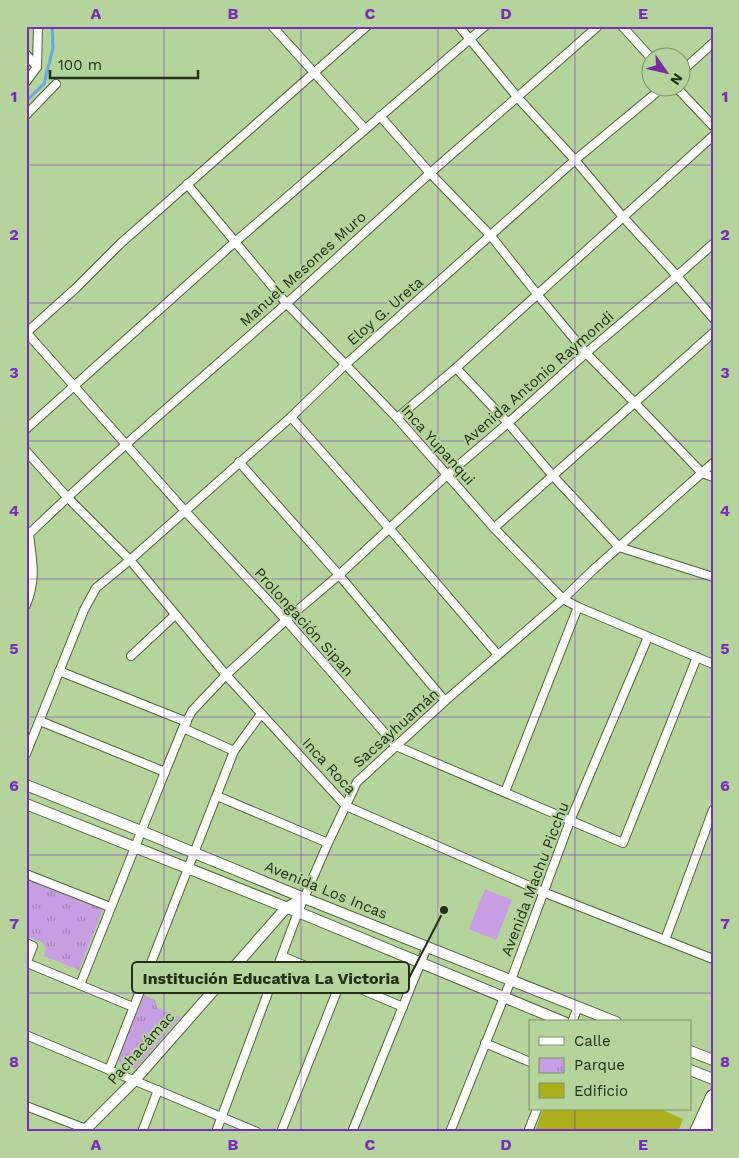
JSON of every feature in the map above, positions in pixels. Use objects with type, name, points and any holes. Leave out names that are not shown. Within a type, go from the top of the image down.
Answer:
[{"type":"highway","points":[[697,1132],[713,1097]]},
{"type":"highway","points":[[710,1132],[713,1124]]},
{"type":"street","points":[[26,82],[37,67],[38,26]]},
{"type":"street","points":[[272,26],[365,129]]},
{"type":"street","points":[[27,333],[120,244],[367,26]]},
{"type":"street","points":[[459,26],[518,98],[575,160],[713,318]]},
{"type":"street","points":[[26,429],[235,242],[485,26]]},
{"type":"street","name":"Manuel Mesones Muro","points":[[26,605],[34,576],[29,534],[125,444],[598,26]]},
{"type":"street","points":[[622,26],[642,48]]},
{"type":"street","points":[[692,62],[713,43]]},
{"type":"street","points":[[26,54],[37,67]]},
{"type":"street","points":[[26,115],[56,84]]},
{"type":"street","name":"Eloy G. Ureta","points":[[26,754],[84,610],[96,588],[130,560],[575,160],[650,98]]},
{"type":"street","points":[[686,98],[713,126]]},
{"type":"street","points":[[380,116],[430,173],[491,236],[586,353],[702,473],[713,476]]},
{"type":"street","points":[[397,418],[456,368],[713,136]]},
{"type":"street","name":"Inca Yupanqui","points":[[187,184],[286,303],[397,418],[494,528],[563,599],[713,664]]},
{"type":"street","name":"Avenida Antonio Raymondi","points":[[80,985],[141,830],[192,711],[226,675],[339,575],[447,475],[713,244]]},
{"type":"street","name":"Prolongación Sipan","points":[[27,333],[184,511],[286,620],[396,746],[623,843],[696,657]]},
{"type":"street","points":[[494,528],[713,333]]},
{"type":"street","points":[[456,368],[619,547],[713,577]]},
{"type":"street","points":[[291,416],[498,655]]},
{"type":"street","name":"Inca Roca","points":[[26,451],[67,497],[130,560],[226,675],[346,806],[543,892],[713,959]]},
{"type":"street","points":[[239,462],[339,575],[445,701]]},
{"type":"street","name":"Sacsayhuamán","points":[[216,1132],[298,912],[357,782],[445,701],[563,599],[713,463]]},
{"type":"street","points":[[505,792],[578,607]]},
{"type":"street","points":[[131,656],[175,614]]},
{"type":"street","name":"Avenida Machu Picchu","points":[[450,1132],[511,980],[570,821],[648,637]]},
{"type":"street","points":[[59,671],[185,725],[234,750]]},
{"type":"street","points":[[109,1070],[234,750],[261,714]]},
{"type":"street","points":[[40,721],[165,772]]},
{"type":"street","name":"Avenida Los Incas","points":[[26,785],[611,1020]]},
{"type":"street","points":[[217,796],[328,843]]},
{"type":"street","name":"Avenida Los Incas","points":[[26,804],[298,912],[559,1020]]},
{"type":"street","points":[[665,940],[713,810]]},
{"type":"street","points":[[26,874],[110,907]]},
{"type":"street","name":"Pachacámac","points":[[84,1130],[134,1081],[286,908],[304,898]]},
{"type":"street","points":[[26,943],[33,946],[26,963],[133,1007]]},
{"type":"street","points":[[352,1132],[427,947]]},
{"type":"street","points":[[282,956],[403,1007]]},
{"type":"street","points":[[281,1132],[341,981]]},
{"type":"street","points":[[573,1020],[578,1007]]},
{"type":"street","points":[[26,1035],[258,1132]]},
{"type":"street","points":[[486,1043],[529,1062]]},
{"type":"street","points":[[692,1052],[713,1060]]},
{"type":"street","points":[[692,1071],[713,1079]]},
{"type":"street","points":[[142,1132],[158,1090]]},
{"type":"street","points":[[26,1106],[84,1130]]},
{"type":"street","points":[[528,1132],[537,1110]]},
{"type":"green space","points":[[26,878],[103,909],[79,970],[44,956],[46,948],[43,943],[26,936]]},
{"type":"green space","points":[[485,889],[512,900],[496,940],[469,929]]},
{"type":"green space","points":[[144,995],[155,1000],[157,1008],[180,1017],[135,1069],[123,1065],[118,1059]]},
{"type":"building","points":[[543,1110],[662,1110],[683,1119],[678,1132],[535,1132]]},
{"type":"waterway","points":[[26,101],[44,84],[53,48],[52,26]]},
{"type":"place","name":"Institución Educativa La Victoria","points":[[444,910]]}]
